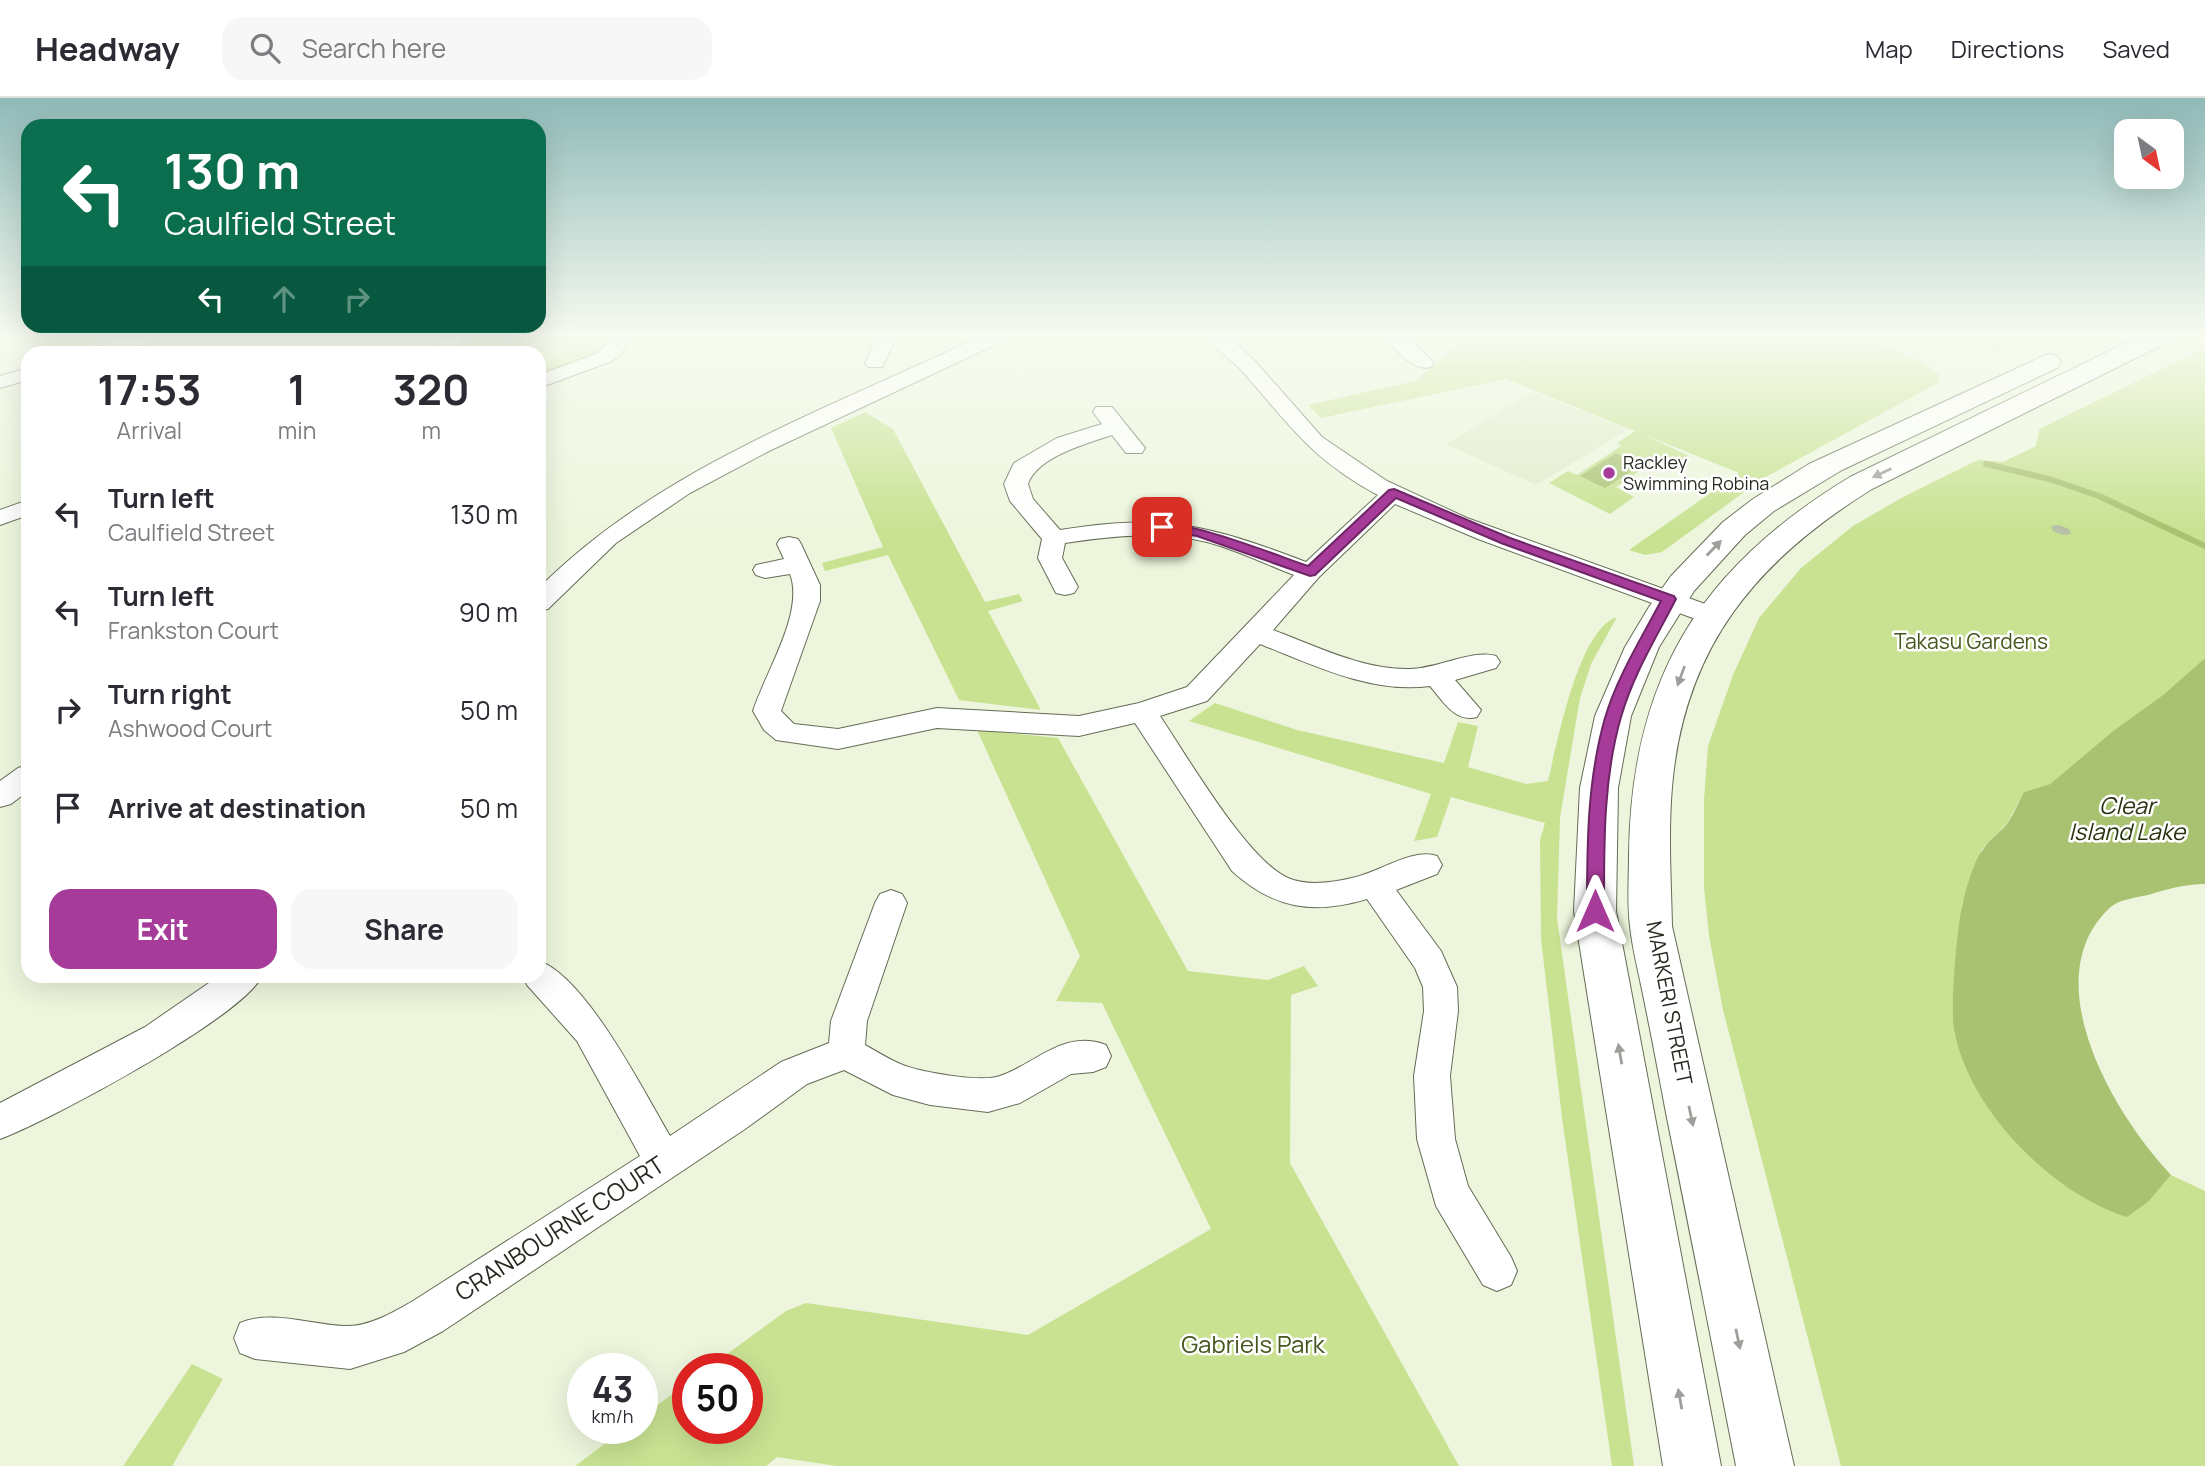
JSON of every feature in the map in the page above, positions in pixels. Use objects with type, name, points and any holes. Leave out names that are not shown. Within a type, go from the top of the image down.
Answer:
[{"type":"main road","points":[[1692,1466],[1595,911],[1595,837],[1603,763],[1613,717],[1630,673],[1669,599],[1722,539],[1794,484],[1967,401]]},
{"type":"main road","name":"MARKERI STREET","points":[[1765,1466],[1651,926],[1649,853],[1655,765],[1668,712],[1688,657],[1710,615],[1729,590],[1771,546],[1827,502],[2031,401]]},
{"type":"street","points":[[546,596],[617,528],[673,492],[859,401]]},
{"type":"street","points":[[1276,401],[1329,454],[1394,492],[1473,528],[1710,615]]},
{"type":"street","points":[[1054,538],[1022,501],[1016,484],[1022,468],[1109,419],[1134,448]]},
{"type":"street","points":[[765,570],[793,554],[808,590],[803,616],[773,687],[767,711],[774,723],[786,733],[838,738],[937,718],[1079,726],[1142,712],[1197,694],[1310,572],[1394,492]]},
{"type":"street","points":[[0,518],[21,510]]},
{"type":"street","points":[[1054,538],[1126,528],[1162,527],[1200,533],[1310,572]]},
{"type":"street","points":[[1054,538],[1050,558],[1065,587]]},
{"type":"street","points":[[1256,633],[1318,657],[1396,678],[1436,676],[1486,662]]},
{"type":"street","points":[[1436,676],[1467,710]]},
{"type":"street","points":[[1142,712],[1243,862],[1260,878],[1284,891],[1337,893],[1375,886],[1426,865]]},
{"type":"street","points":[[0,796],[21,781]]},
{"type":"street","points":[[1375,886],[1429,961],[1440,987],[1441,1011],[1432,1076],[1440,1164],[1450,1193],[1497,1271]]},
{"type":"street","points":[[891,903],[849,1021],[846,1053],[893,1079],[930,1088],[988,1095],[1007,1091],[1066,1058],[1093,1056]]},
{"type":"street","points":[[0,1122],[99,1073],[172,1030],[236,983]]},
{"type":"street","points":[[546,983],[589,1030],[663,1160]]},
{"type":"street","name":"CRANBOURNE COURT","points":[[255,1338],[350,1348],[389,1337],[428,1316],[732,1117],[794,1073],[846,1053]]},
{"type":"shaded area","points":[[1518,401],[1556,401],[1629,429],[1536,485],[1446,444]]},
{"type":"green space","points":[[1327,401],[1402,401],[1321,418],[1308,405]]},
{"type":"green space","points":[[1560,401],[1905,401],[1762,479],[1662,552],[1645,555],[1629,550],[1739,473],[1645,435],[1689,456],[1673,467],[1656,460],[1616,487],[1634,497],[1610,514],[1549,483],[1568,471],[1577,475],[1621,446],[1617,443],[1635,431]]},
{"type":"green space","name":"Takasu Gardens","points":[[2097,401],[2205,401],[2205,658],[2163,695],[2113,731],[2050,784],[2024,792],[2007,823],[1982,849],[1962,904],[1954,1028],[2149,1201],[2171,1175],[2205,1191],[2205,1466],[1841,1466],[1723,1010],[1709,936],[1704,888],[1704,800],[1708,746],[1733,675],[1759,618],[1801,568],[1853,526],[1903,497],[1978,460],[2003,462],[2036,446],[2039,429]]},
{"type":"green space","points":[[865,412],[893,429],[985,602],[1019,594],[1023,601],[988,611],[1041,710],[959,700],[888,555],[825,571],[822,563],[883,547],[831,428]]},
{"type":"green space","points":[[1617,617],[1591,664],[1580,698],[1560,818],[1557,918],[1634,1466],[1612,1466],[1562,1118],[1541,939],[1540,840],[1545,823],[1451,797],[1437,837],[1414,841],[1431,794],[1189,721],[1215,703],[1297,730],[1444,763],[1458,722],[1478,726],[1468,767],[1526,784],[1548,781],[1580,665],[1603,626]]},
{"type":"green space","name":"Gabriels Park","points":[[977,730],[1058,738],[1188,971],[1268,980],[1304,966],[1318,986],[1291,995],[1290,1163],[1459,1466],[837,1466],[777,1457],[766,1466],[575,1466],[605,1444],[658,1444],[658,1405],[672,1394],[672,1444],[763,1444],[763,1353],[729,1353],[786,1311],[806,1303],[1028,1335],[1211,1229],[1102,1003],[1056,1001],[1080,956]]},
{"type":"green space","points":[[192,1364],[223,1379],[172,1466],[123,1466]]},
{"type":"water","points":[[1616,453],[1641,465],[1605,488],[1580,476]]},
{"type":"water","name":"Clear Island Lake","points":[[2205,658],[2205,884],[2176,887],[2124,900],[2112,906],[2099,919],[2089,935],[2079,969],[2080,1000],[2086,1033],[2098,1065],[2132,1126],[2171,1175],[2149,1201],[2127,1217],[2070,1189],[2043,1168],[2017,1144],[1976,1089],[1962,1059],[1954,1029],[1958,928],[1977,859],[1986,845],[2009,821],[2024,792],[2050,784],[2113,731],[2163,695]]},
{"type":"building","points":[[2059,525],[2069,529],[2071,534],[2063,535],[2053,531],[2051,526]]},
{"type":"waterway","points":[[1986,464],[2049,479],[2099,496],[2205,546]]},
{"type":"place","name":"Rackley Swimming Robina","points":[[1609,473]]},
{"type":"route","points":[[1162,527],[1200,533],[1310,572],[1394,492],[1462,524],[1669,599],[1654,622],[1613,717],[1603,763],[1595,837],[1595,911]]}]
